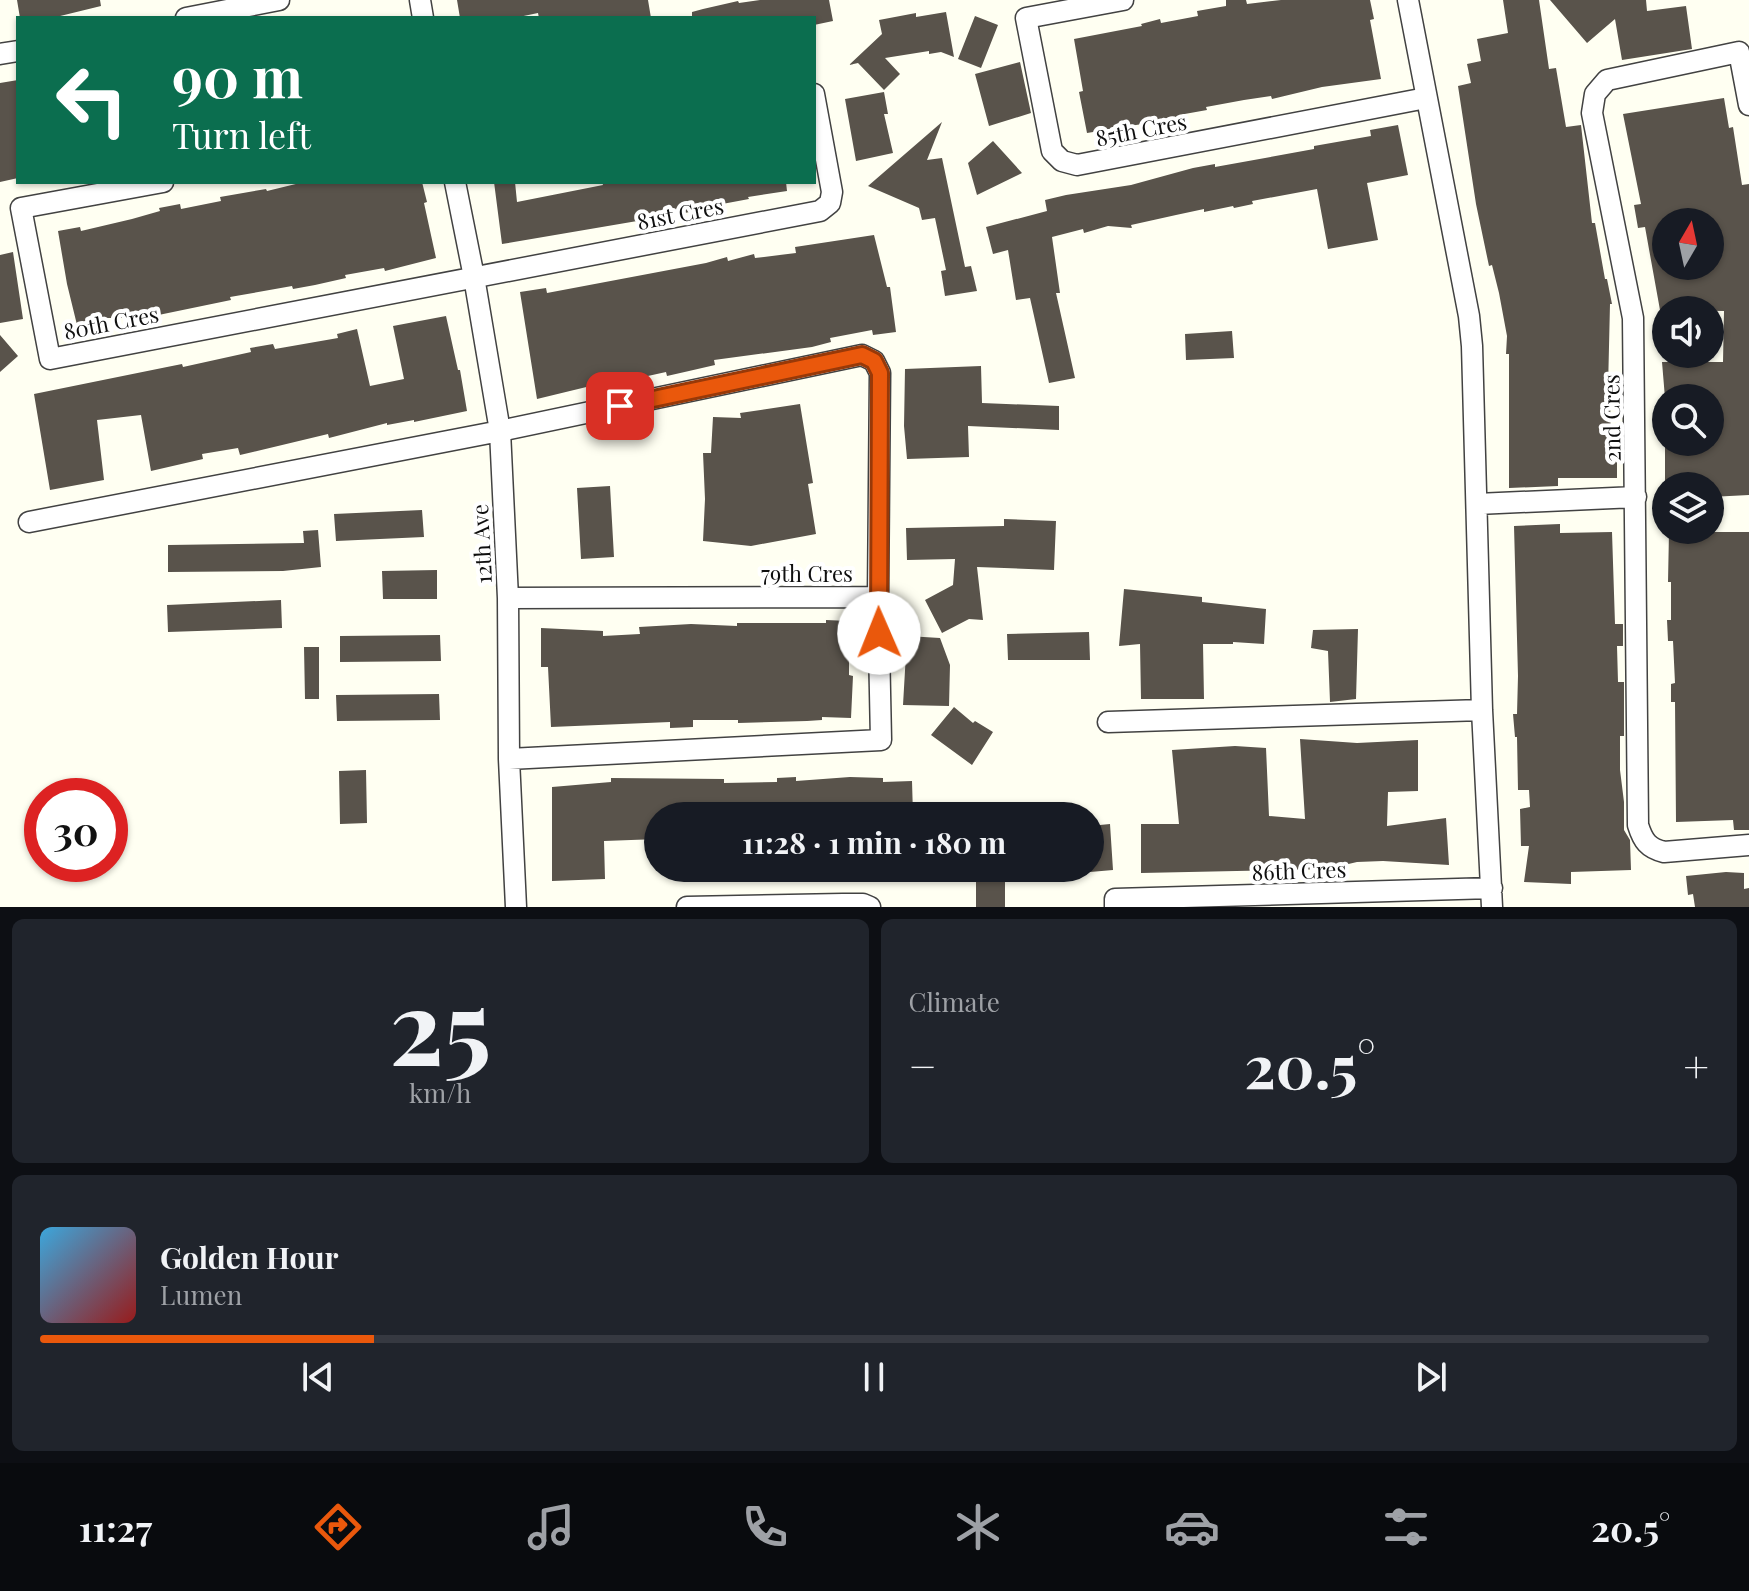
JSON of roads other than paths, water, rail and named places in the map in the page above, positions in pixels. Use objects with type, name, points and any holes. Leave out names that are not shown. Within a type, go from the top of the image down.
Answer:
[{"type":"street","points":[[196,16],[279,0]]},
{"type":"street","name":"85th Cres","points":[[1123,0],[1026,18],[1052,151],[1062,161],[1077,165],[1426,98]]},
{"type":"street","points":[[1408,0],[1469,316],[1482,710],[1492,898]]},
{"type":"street","name":"2nd Cres","points":[[1749,105],[1739,52],[1607,80],[1595,94],[1592,113],[1633,318],[1638,825],[1642,839],[1652,849],[1664,852],[1749,845]]},
{"type":"street","name":"81st Cres","points":[[474,277],[820,211],[830,203],[832,192],[816,105]]},
{"type":"street","name":"80th Cres","points":[[152,184],[21,208],[50,359],[474,277]]},
{"type":"street","name":"12th Ave","points":[[455,184],[500,431],[516,907]]},
{"type":"street","points":[[29,522],[500,431],[862,355],[874,361],[880,373],[878,597]]},
{"type":"street","points":[[1477,504],[1636,497]]},
{"type":"street","name":"79th Cres","points":[[508,598],[878,597],[881,740],[509,759]]},
{"type":"street","points":[[1108,722],[1482,710]]},
{"type":"street","name":"86th Cres","points":[[1115,907],[1115,899],[1492,898]]},
{"type":"street","points":[[687,907],[843,904],[870,907]]}]
